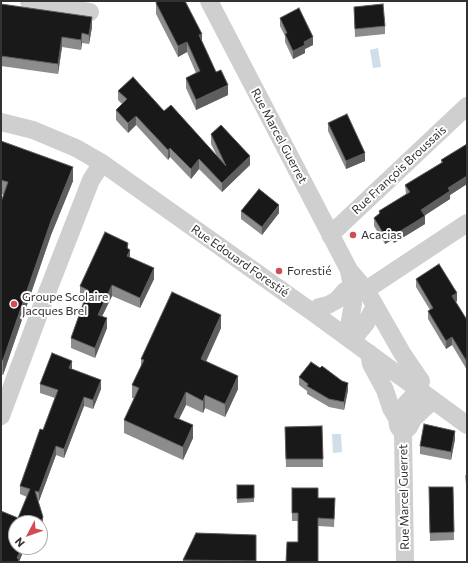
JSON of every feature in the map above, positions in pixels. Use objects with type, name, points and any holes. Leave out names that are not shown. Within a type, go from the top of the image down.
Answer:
[{"type":"street","points":[[29,1],[90,12]]},
{"type":"street","name":"Rue Marcel Guerret","points":[[209,1],[359,289],[375,306],[402,353],[421,381],[426,395],[409,427],[400,425]]},
{"type":"street","name":"Rue François Broussais","points":[[330,235],[467,106]]},
{"type":"street","name":"Rue Edouard Forestié","points":[[1,122],[33,130],[76,148],[102,163],[369,353],[467,425]]},
{"type":"street","points":[[1,416],[91,180],[102,163]]},
{"type":"street","points":[[314,314],[319,308],[337,300],[345,291],[359,289],[467,223]]},
{"type":"street","points":[[347,338],[353,304],[359,289]]},
{"type":"street","points":[[347,338],[357,334],[366,323],[375,306]]},
{"type":"street","name":"Rue Marcel Guerret","points":[[369,353],[371,364],[385,390],[391,408],[400,425],[405,562]]},
{"type":"shaded area","points":[[378,48],[381,67],[373,68],[370,50]]},
{"type":"shaded area","points":[[332,434],[341,434],[342,452],[333,453]]},
{"type":"building","points":[[157,1],[185,1],[202,34],[199,35],[216,72],[221,70],[228,85],[196,100],[186,78],[200,71],[187,42],[178,46],[156,3]]},
{"type":"building","points":[[1,4],[92,17],[89,35],[82,33],[81,40],[62,37],[58,64],[1,56]]},
{"type":"building","points":[[383,4],[385,26],[355,29],[354,7]]},
{"type":"building","points":[[299,8],[313,37],[304,42],[305,45],[293,51],[285,34],[287,33],[280,18]]},
{"type":"building","points":[[133,77],[164,111],[171,105],[226,166],[211,134],[221,125],[250,156],[222,183],[199,159],[191,169],[170,148],[168,150],[136,116],[128,123],[116,110],[127,99],[118,91]]},
{"type":"building","points":[[347,114],[365,153],[346,161],[328,123]]},
{"type":"building","name":"Groupe Scolaire Jacques Brel","points":[[1,141],[73,167],[51,221],[3,360],[1,360],[1,202],[8,182],[1,180]]},
{"type":"building","points":[[467,144],[467,176],[448,188],[450,191],[421,210],[425,216],[394,235],[392,232],[385,236],[374,218],[380,213],[379,211],[410,192],[405,185],[443,162],[441,160]]},
{"type":"building","points":[[259,189],[279,205],[262,227],[241,211]]},
{"type":"building","points":[[105,232],[128,243],[127,248],[130,250],[127,256],[154,268],[140,298],[112,285],[98,315],[107,318],[95,348],[71,338],[88,290],[80,286]]},
{"type":"building","points":[[439,264],[457,293],[452,296],[467,320],[467,362],[452,337],[446,341],[428,311],[433,308],[416,279]]},
{"type":"building","points":[[172,292],[221,315],[201,359],[238,376],[225,404],[205,395],[203,401],[186,392],[174,417],[193,425],[183,447],[124,420],[139,388],[132,385],[144,360],[141,359]]},
{"type":"building","points":[[52,353],[72,361],[69,368],[101,380],[93,400],[84,397],[64,449],[56,446],[39,492],[35,491],[42,515],[19,515],[30,489],[20,486],[40,429],[43,430],[58,390],[40,384]]},
{"type":"building","points":[[311,362],[320,368],[322,366],[342,381],[348,383],[344,402],[329,399],[307,386],[308,384],[299,377]]},
{"type":"building","points":[[424,424],[455,431],[451,452],[420,446]]},
{"type":"building","points":[[322,426],[323,459],[286,459],[285,427]]},
{"type":"building","points":[[237,485],[254,485],[254,498],[237,499]]},
{"type":"building","points":[[429,487],[453,487],[454,532],[430,533]]},
{"type":"building","points":[[292,488],[318,488],[318,498],[335,498],[334,519],[318,518],[318,562],[286,562],[287,542],[298,542],[298,513],[292,513]]},
{"type":"building","points":[[1,511],[11,515],[8,515],[8,555],[18,555],[17,558],[19,559],[18,562],[1,562]]},
{"type":"building","points":[[196,533],[256,535],[256,561],[183,560]]},
{"type":"place","name":"Acacias","points":[[353,235]]},
{"type":"place","name":"Forestié","points":[[279,271]]},
{"type":"place","name":"Groupe Scolaire Jacques Brel","points":[[14,304]]}]
